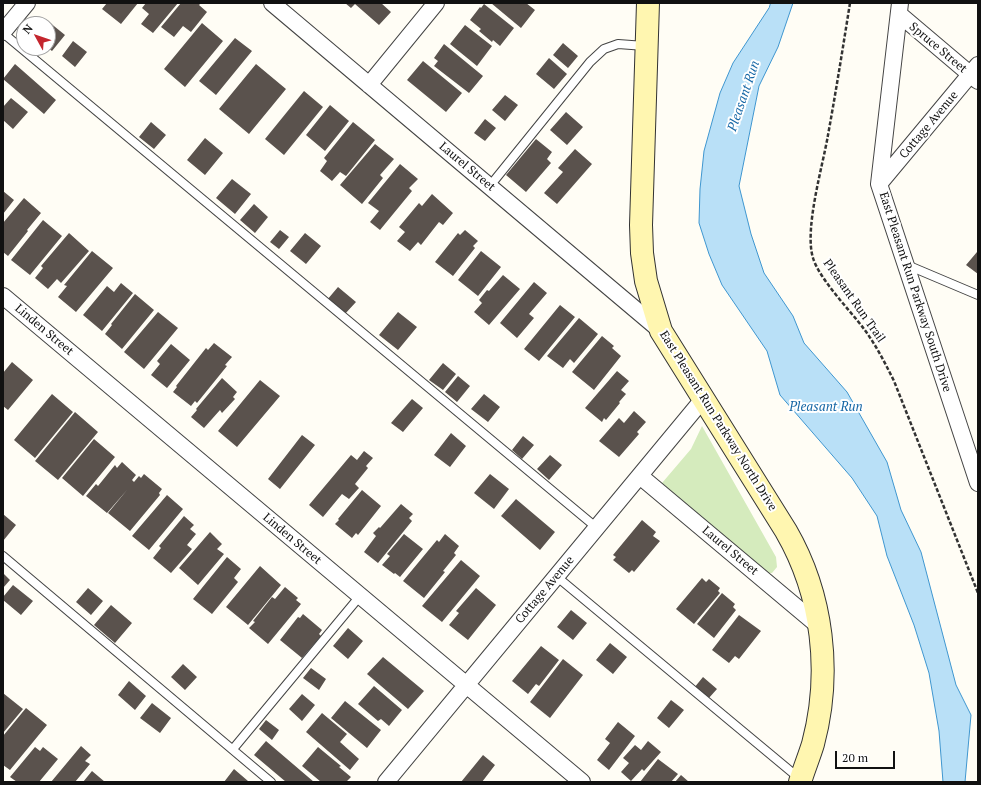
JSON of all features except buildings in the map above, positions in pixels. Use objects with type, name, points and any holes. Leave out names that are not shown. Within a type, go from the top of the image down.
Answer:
[{"type":"street","points":[[3,33],[27,3]]},
{"type":"street","name":"Laurel Street","points":[[272,3],[661,331]]},
{"type":"street","points":[[369,85],[436,3]]},
{"type":"street","name":"East Pleasant Run Parkway North Drive","points":[[648,3],[641,225],[642,253],[648,290],[661,331],[791,539],[812,590],[820,627],[822,691],[813,745],[800,781]]},
{"type":"street","name":"Spruce Street","points":[[899,9],[975,74]]},
{"type":"street","name":"East Pleasant Run Parkway South Drive","points":[[899,9],[879,184],[978,483]]},
{"type":"street","name":"Cottage Avenue","points":[[879,184],[975,74]]},
{"type":"street","name":"Linden Street","points":[[3,296],[582,782]]},
{"type":"street","name":"Cottage Avenue","points":[[386,782],[704,398]]},
{"type":"street","name":"Laurel Street","points":[[640,476],[820,627]]},
{"type":"lane","points":[[3,33],[596,528]]},
{"type":"lane","points":[[490,186],[590,62],[604,49],[618,44],[646,46]]},
{"type":"lane","points":[[906,265],[978,295]]},
{"type":"lane","points":[[3,556],[271,782]]},
{"type":"lane","points":[[556,576],[800,781]]},
{"type":"lane","points":[[232,749],[360,596]]},
{"type":"path","name":"Pleasant Run Trail","points":[[850,3],[833,108],[815,200],[811,234],[812,257],[820,274],[873,342],[894,381],[978,593]]},
{"type":"green space","points":[[702,426],[776,557],[777,567],[772,573],[766,573],[662,483],[691,449]]},
{"type":"water","name":"Pleasant Run","points":[[771,3],[793,3],[778,47],[759,86],[739,186],[751,234],[764,273],[793,316],[804,343],[847,392],[887,462],[901,510],[921,552],[956,685],[971,715],[965,782],[943,782],[939,731],[929,673],[914,625],[887,556],[877,516],[852,478],[780,395],[767,351],[722,285],[709,254],[699,223],[700,189],[704,151],[720,93],[733,63]]}]
